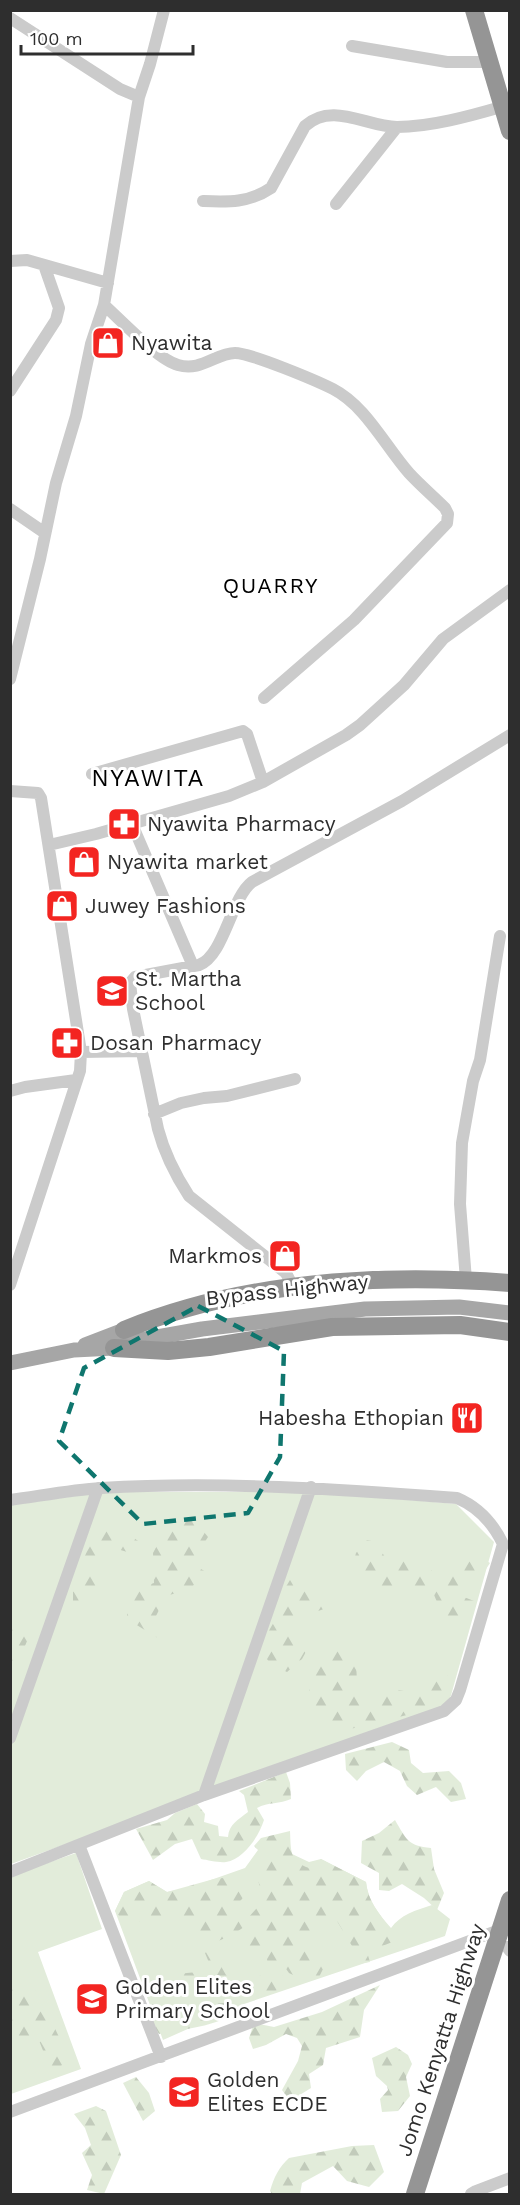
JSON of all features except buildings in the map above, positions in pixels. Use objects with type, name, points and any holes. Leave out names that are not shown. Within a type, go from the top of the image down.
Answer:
[{"type":"highway","points":[[474,10],[489,62],[505,105]]},
{"type":"highway","points":[[484,10],[510,131]]},
{"type":"highway","points":[[124,1330],[204,1302],[293,1287],[400,1280],[510,1283]]},
{"type":"highway","points":[[114,1348],[158,1351],[189,1349],[332,1327],[460,1325],[510,1332]]},
{"type":"highway","name":"Jomo Kenyatta Highway","points":[[426,2194],[506,1942],[510,1899]]},
{"type":"highway","name":"Jomo Kenyatta Highway","points":[[415,2194],[506,1942]]},
{"type":"main road","name":"Bypass Highway","points":[[10,1363],[74,1350],[114,1348],[129,1342],[201,1325],[363,1302],[405,1299],[510,1306]]},
{"type":"main road","name":"Bypass Highway","points":[[74,1350],[124,1330],[364,1309],[459,1307],[510,1313]]},
{"type":"street","points":[[10,679],[56,483],[76,416],[91,344],[104,305],[139,97],[164,10]]},
{"type":"street","points":[[10,18],[120,89],[139,97]]},
{"type":"street","points":[[352,46],[447,62],[489,62]]},
{"type":"street","points":[[203,201],[237,202],[271,188],[305,126],[314,118],[325,115],[338,116],[397,127],[447,120],[505,105]]},
{"type":"street","points":[[336,204],[397,127]]},
{"type":"street","points":[[10,261],[27,260],[108,283]]},
{"type":"street","points":[[10,392],[56,320],[59,308],[44,265]]},
{"type":"street","points":[[104,305],[159,354],[178,365],[201,364],[228,354],[242,354],[339,393],[357,408],[410,474],[445,508],[448,514],[447,523],[354,620],[264,698]]},
{"type":"street","points":[[10,509],[45,533]]},
{"type":"street","points":[[49,845],[229,796],[263,782],[346,735],[404,685],[444,639],[510,590]]},
{"type":"street","points":[[92,774],[243,731],[247,734],[263,782]]},
{"type":"street","points":[[293,1287],[286,1273],[189,1196],[161,1141],[131,993],[132,980],[135,977],[208,961],[244,890],[252,882],[402,801],[510,735]]},
{"type":"street","points":[[10,791],[40,795],[81,1052],[80,1071],[10,1285]]},
{"type":"street","points":[[132,824],[193,966]]},
{"type":"street","points":[[466,1280],[460,1204],[462,1143],[473,1081],[480,1060],[500,936]]},
{"type":"street","points":[[81,1052],[142,1052]]},
{"type":"street","points":[[154,1114],[182,1103],[227,1096],[295,1079]]},
{"type":"street","points":[[10,1091],[76,1080]]},
{"type":"street","points":[[10,1500],[98,1488],[200,1484],[312,1487],[457,1498],[472,1505],[497,1532],[502,1544],[460,1690],[456,1700],[444,1711],[204,1795],[10,1872]]},
{"type":"street","points":[[204,1795],[312,1487]]},
{"type":"street","points":[[10,1738],[98,1488]]},
{"type":"street","points":[[79,1845],[161,2057]]},
{"type":"street","points":[[10,2112],[161,2057],[506,1942]]},
{"type":"street","points":[[471,2194],[510,2178]]},
{"type":"highlighted area","points":[[198,1306],[284,1351],[280,1457],[248,1513],[143,1524],[59,1441],[84,1368]]},
{"type":"green space","points":[[104,1492],[319,1492],[456,1504],[494,1542],[450,1699],[438,1709],[11,1864],[11,1505]]},
{"type":"green space","points":[[100,1514],[141,1543],[134,1554],[107,1546],[98,1565],[99,1584],[73,1615],[73,1589]]},
{"type":"green space","points":[[173,1516],[192,1517],[208,1537],[191,1563],[206,1572],[190,1589],[166,1596],[153,1622],[161,1640],[127,1619],[127,1592],[154,1583],[153,1553]]},
{"type":"green space","points":[[367,1540],[376,1542],[386,1559],[401,1562],[412,1556],[439,1576],[451,1564],[474,1553],[490,1563],[480,1578],[463,1577],[459,1595],[474,1601],[467,1619],[455,1631],[432,1590],[375,1591],[352,1567],[356,1553]]},
{"type":"green space","points":[[290,1580],[311,1584],[335,1605],[307,1615],[299,1614],[293,1633],[295,1640],[308,1648],[302,1659],[287,1672],[270,1663],[264,1649],[268,1634],[285,1607],[281,1595]]},
{"type":"green space","points":[[11,1627],[30,1634],[22,1653],[23,1666],[11,1673],[11,1649],[14,1641]]},
{"type":"green space","points":[[335,1649],[356,1662],[357,1682],[365,1691],[380,1695],[394,1689],[409,1692],[447,1672],[451,1688],[436,1703],[411,1714],[334,1733],[322,1725],[324,1711],[313,1705],[309,1694],[310,1664]]},
{"type":"green space","points":[[392,1742],[409,1750],[411,1763],[423,1773],[449,1771],[461,1783],[466,1799],[451,1802],[436,1787],[417,1795],[407,1786],[400,1771],[384,1762],[366,1771],[357,1781],[346,1770],[345,1754]]},
{"type":"green space","points":[[286,1772],[290,1783],[291,1799],[257,1808],[264,1820],[262,1826],[255,1840],[245,1852],[233,1860],[217,1862],[201,1859],[192,1839],[175,1844],[153,1860],[136,1829],[167,1820],[175,1813],[197,1804],[205,1814],[204,1822],[218,1826],[219,1836],[228,1837],[232,1825],[248,1812],[244,1795],[239,1791]]},
{"type":"green space","points":[[395,1820],[408,1840],[431,1848],[434,1869],[444,1893],[437,1910],[424,1898],[402,1884],[389,1891],[379,1890],[379,1873],[361,1863],[362,1841],[379,1833]]},
{"type":"green space","points":[[290,1831],[292,1854],[302,1865],[309,1868],[321,1859],[366,1882],[374,1906],[388,1925],[395,1941],[377,1948],[368,1937],[366,1949],[370,1962],[352,1965],[348,1955],[352,1946],[337,1921],[319,1933],[305,1949],[312,1960],[324,1967],[319,1977],[306,1981],[289,1973],[284,1966],[280,1989],[268,1994],[247,1990],[268,1967],[266,1951],[238,1943],[248,1934],[247,1919],[264,1900],[256,1874],[262,1867],[263,1855],[254,1846],[261,1838]]},
{"type":"green space","points":[[284,1833],[292,1854],[309,1862],[321,1859],[366,1882],[374,1907],[391,1928],[404,1916],[432,1905],[450,1919],[445,1936],[244,2004],[163,2040],[115,1911],[124,1892],[149,1881],[167,1892],[188,1888],[245,1868],[258,1850]]},
{"type":"green space","points":[[76,1853],[102,1929],[38,1952],[81,2069],[11,2094],[10,1876]]},
{"type":"green space","points":[[242,1876],[251,1889],[232,1910],[244,1927],[209,1945],[191,1924],[178,1914],[126,1924],[115,1911],[124,1892],[149,1881],[167,1892],[214,1879]]},
{"type":"green space","points":[[211,1949],[244,2004],[227,2018],[216,2022],[159,2034],[150,2021],[147,2008],[153,2004],[161,2007],[165,2018],[186,2009],[226,2003],[205,1953]]},
{"type":"green space","points":[[208,1971],[213,1991],[198,1993],[194,1985],[161,1997],[156,1992],[156,1983],[166,1975]]},
{"type":"green space","points":[[18,1977],[38,1993],[59,2037],[66,2062],[52,2073],[40,2043],[11,2036],[11,1980]]},
{"type":"green space","points":[[380,1985],[364,2010],[360,2037],[326,2048],[323,2065],[309,2074],[311,2088],[290,2101],[282,2090],[298,2061],[302,2046],[297,2038],[286,2034],[253,2049],[249,2038],[254,2023],[274,2027],[322,2012]]},
{"type":"green space","points":[[396,2047],[408,2055],[412,2064],[406,2077],[410,2096],[398,2111],[382,2112],[380,2099],[388,2090],[387,2086],[376,2076],[372,2058]]},
{"type":"green space","points":[[136,2077],[149,2093],[155,2111],[143,2121],[123,2083]]},
{"type":"green space","points":[[96,2106],[106,2111],[121,2155],[104,2194],[87,2190],[92,2175],[82,2153],[91,2145],[85,2128],[74,2114]]},
{"type":"green space","points":[[374,2145],[384,2172],[369,2187],[347,2181],[333,2166],[302,2183],[300,2194],[272,2194],[270,2191],[277,2173],[289,2158],[352,2146]]},
{"type":"place","name":"Nyawita","points":[[108,343]]},
{"type":"place","name":"Nyawita Pharmacy","points":[[124,824]]},
{"type":"place","name":"Nyawita market","points":[[84,862]]},
{"type":"place","name":"Juwey Fashions","points":[[62,906]]},
{"type":"place","name":"St. Martha School","points":[[112,991]]},
{"type":"place","name":"Dosan Pharmacy","points":[[67,1043]]},
{"type":"place","name":"Markmos","points":[[285,1256]]},
{"type":"place","name":"Habesha Ethopian","points":[[467,1418]]},
{"type":"place","name":"Golden Elites Primary School","points":[[92,1999]]},
{"type":"place","name":"Golden Elites ECDE","points":[[184,2092]]},
{"type":"district","name":"QUARRY","points":[[271,585]]},
{"type":"district","name":"NYAWITA","points":[[148,778]]}]
